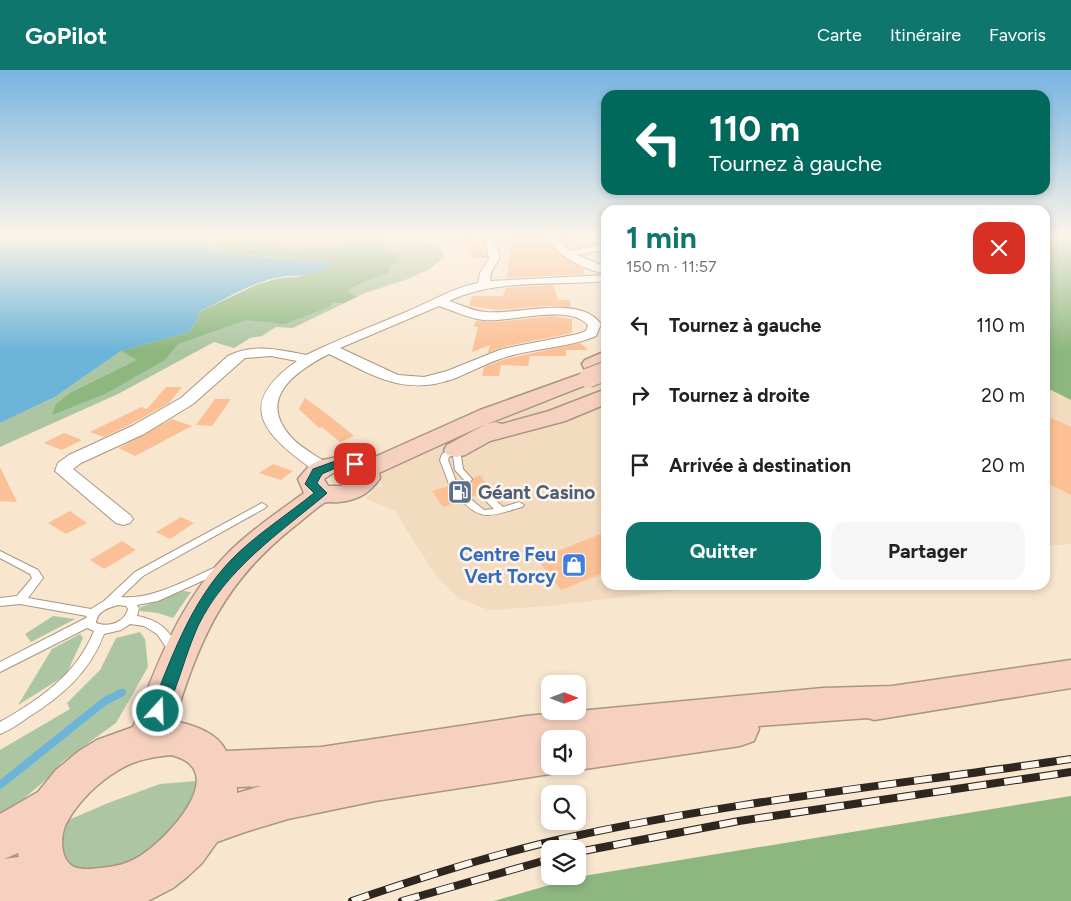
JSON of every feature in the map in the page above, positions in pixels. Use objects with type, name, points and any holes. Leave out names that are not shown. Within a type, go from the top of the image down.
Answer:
[{"type":"main road","points":[[601,360],[592,364],[601,377]]},
{"type":"main road","points":[[486,435],[601,378]]},
{"type":"main road","points":[[148,740],[178,656],[192,625],[216,586],[237,562],[322,480],[337,494],[354,490],[365,482],[368,474],[366,470],[451,442],[601,378]]},
{"type":"main road","points":[[451,442],[486,435],[557,416],[601,398]]},
{"type":"main road","points":[[586,751],[755,727],[891,701],[1071,674]]},
{"type":"main road","points":[[216,770],[320,764],[526,733],[823,704],[891,701]]},
{"type":"main road","points":[[171,738],[192,743],[207,754],[216,770],[217,787],[213,805],[204,825],[184,850],[157,872],[125,888],[94,894],[66,890],[48,876],[40,856],[41,832],[52,807],[71,783],[94,763],[121,748],[148,740],[171,738]]},
{"type":"main road","points":[[204,825],[256,806],[316,792],[541,757]]},
{"type":"main road","points":[[0,838],[52,807]]},
{"type":"main road","points":[[0,884],[48,876]]},
{"type":"street","points":[[484,285],[484,278],[486,274]]},
{"type":"street","points":[[322,480],[283,438],[269,417],[269,398],[273,389],[307,359],[328,348],[441,302],[459,292],[484,285],[601,278]]},
{"type":"street","points":[[328,348],[395,379],[427,381],[451,376],[481,360],[507,352],[582,337],[591,333],[595,324],[587,315],[569,312],[485,316],[441,302]]},
{"type":"street","points":[[123,519],[64,471],[64,467],[75,459],[138,430],[187,401],[238,356],[260,351],[307,359]]},
{"type":"lane","points":[[451,442],[459,470],[468,479]]},
{"type":"lane","points":[[451,442],[444,460],[453,484]]},
{"type":"lane","points":[[483,494],[501,510]]},
{"type":"lane","points":[[465,500],[478,512],[490,515],[519,505]]},
{"type":"lane","points":[[0,666],[92,617],[139,574],[262,506]]},
{"type":"lane","points":[[0,554],[34,572],[38,578],[20,600]]},
{"type":"lane","points":[[108,604],[118,601],[129,602],[154,598],[237,562]]},
{"type":"lane","points":[[0,602],[20,600],[92,617]]},
{"type":"lane","points":[[92,617],[91,625],[100,630],[116,627],[128,620],[134,612],[134,608],[129,602]]},
{"type":"lane","points":[[128,620],[151,622],[163,632],[178,656]]},
{"type":"lane","points":[[0,728],[54,695],[80,666],[96,643],[100,630]]},
{"type":"shaded area","points":[[601,380],[601,590],[681,590],[549,606],[489,610],[460,599],[436,576],[395,511],[365,498],[383,485],[380,480],[382,473],[396,465],[514,412],[556,400]]},
{"type":"shaded area","points":[[1050,390],[1071,400],[1071,544],[1050,546]]},
{"type":"green space","points":[[292,274],[419,274],[365,293],[293,328],[276,327],[262,336],[250,338],[234,348],[214,342],[118,394],[0,447],[0,423],[55,397],[121,351],[189,332],[280,278],[300,277]]},
{"type":"green space","points":[[310,274],[386,274],[350,288],[349,293],[357,297],[344,303],[332,303],[329,307],[285,324],[246,320],[178,344],[165,360],[105,394],[52,415],[56,404],[70,393],[137,360],[121,351],[189,332],[198,319],[199,312],[258,284],[280,278],[300,277]]},
{"type":"green space","points":[[1050,274],[1071,274],[1071,400],[1050,390]]},
{"type":"green space","points":[[183,591],[191,592],[173,618],[158,613],[140,611],[141,607]]},
{"type":"green space","points":[[53,616],[75,619],[31,642],[25,634]]},
{"type":"green space","points":[[140,632],[145,639],[148,667],[116,723],[62,762],[48,778],[0,819],[0,750],[70,709],[67,703],[100,670],[116,638]]},
{"type":"green space","points":[[80,634],[83,638],[66,675],[18,705],[52,649]]},
{"type":"green space","points":[[197,781],[196,798],[188,816],[135,863],[92,872],[74,867],[62,857],[57,825],[108,803],[160,784]]},
{"type":"green space","points":[[1071,796],[1071,901],[494,901],[549,885],[586,885],[586,876]]},
{"type":"water","points":[[0,274],[307,274],[270,279],[238,292],[199,312],[198,319],[189,332],[121,351],[55,397],[0,423]]},
{"type":"building","points":[[507,274],[584,274],[584,274],[507,278]]},
{"type":"building","points":[[553,285],[558,300],[570,300],[571,307],[547,306],[499,310],[469,306],[472,296],[503,296],[506,288]]},
{"type":"building","points":[[553,316],[572,319],[572,333],[502,347],[488,353],[490,345],[472,352],[478,327],[474,327],[476,321],[495,322]]},
{"type":"building","points":[[580,343],[588,350],[566,350],[566,356],[530,356],[528,366],[501,365],[499,376],[482,376],[484,367],[506,359]]},
{"type":"building","points":[[166,387],[182,387],[169,403],[131,424],[104,437],[90,432],[141,407],[147,409]]},
{"type":"building","points":[[305,398],[354,436],[340,442],[322,427],[319,428],[299,409]]},
{"type":"building","points":[[215,399],[231,399],[212,426],[196,425]]},
{"type":"building","points":[[1050,417],[1071,427],[1071,495],[1050,484]]},
{"type":"building","points":[[172,419],[192,426],[135,456],[119,448]]},
{"type":"building","points":[[64,433],[82,440],[62,450],[44,443]]},
{"type":"building","points":[[273,464],[293,471],[281,480],[259,473]]},
{"type":"building","points":[[0,467],[17,502],[0,501]]},
{"type":"building","name":"Géant Casino","points":[[480,475],[492,491],[482,490],[478,495],[471,497],[462,495],[460,501],[443,507],[432,491],[448,486],[453,489],[458,486],[458,482],[471,483],[473,478]]},
{"type":"building","points":[[70,511],[87,523],[66,534],[48,523]]},
{"type":"building","points":[[181,517],[194,523],[170,539],[156,532]]},
{"type":"building","name":"Centre Feu Vert Torcy","points":[[601,534],[601,574],[561,590],[537,559]]},
{"type":"building","points":[[122,541],[136,550],[104,569],[90,560]]},
{"type":"waterway","points":[[118,694],[123,692]]},
{"type":"waterway","points":[[0,785],[105,701],[121,693]]},
{"type":"railway","points":[[352,901],[512,851],[628,825],[754,803],[1071,759]]},
{"type":"railway","points":[[586,850],[739,821],[1071,772]]},
{"type":"railway","points":[[402,901],[541,862]]},
{"type":"place","name":"Géant Casino","points":[[460,492]]},
{"type":"place","name":"Centre Feu Vert Torcy","points":[[574,565]]},
{"type":"route","points":[[158,711],[178,656],[192,625],[216,586],[237,562],[321,493],[311,484],[311,479],[317,472],[322,468],[338,463],[347,462],[355,464]]}]
